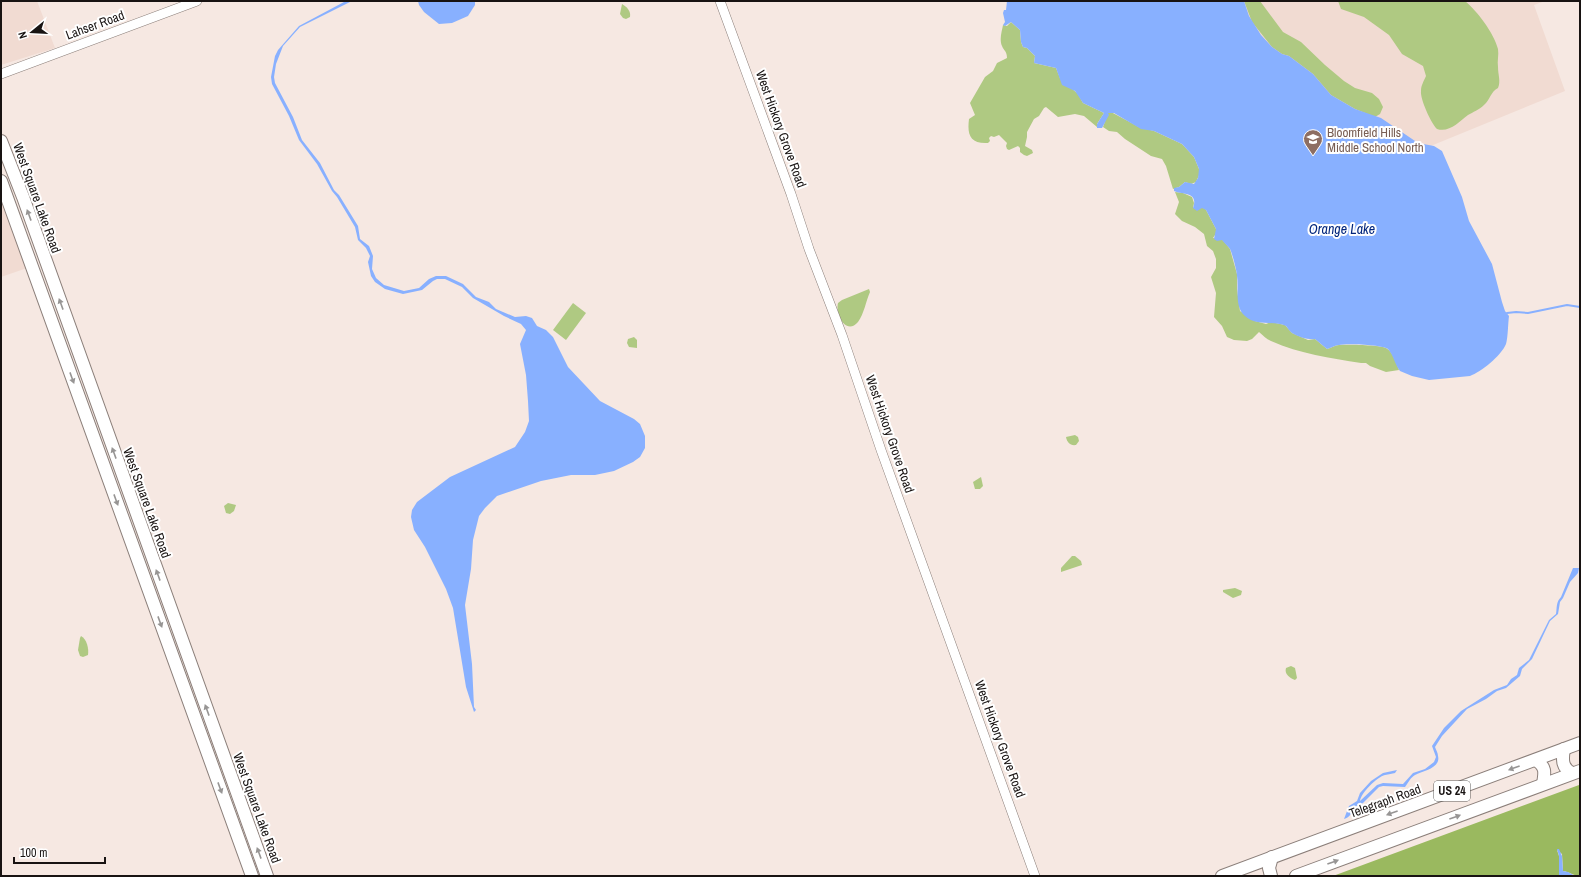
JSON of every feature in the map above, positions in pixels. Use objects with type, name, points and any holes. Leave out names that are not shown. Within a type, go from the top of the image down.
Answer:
[{"type":"highway","name":"West Square Lake Road","points":[[1,140],[23,197],[267,876]]},
{"type":"highway","name":"West Square Lake Road","points":[[1,180],[252,876]]},
{"type":"highway","name":"Telegraph Road","points":[[1222,876],[1244,872],[1272,857],[1580,743]]},
{"type":"highway","points":[[1564,749],[1563,762],[1569,771],[1576,772]]},
{"type":"highway","points":[[1536,760],[1542,764],[1545,770],[1543,784]]},
{"type":"highway","name":"US 24","points":[[1296,876],[1576,772]]},
{"type":"highway","points":[[1271,876],[1269,868],[1272,857]]},
{"type":"street","name":"Lahser Road","points":[[1,74],[197,1]]},
{"type":"street","name":"West Hickory Grove Road","points":[[720,1],[791,194],[807,243],[842,335],[881,450],[1035,876]]},
{"type":"shaded area","points":[[1,1],[37,1],[55,48],[1,65]]},
{"type":"shaded area","name":"Bloomfield Hills Middle School North","points":[[1150,1],[1545,1],[1534,5],[1565,91],[1245,222]]},
{"type":"shaded area","points":[[1,195],[27,268],[1,277]]},
{"type":"green space","points":[[1244,1],[1260,1],[1283,32],[1301,42],[1344,81],[1355,88],[1372,93],[1379,99],[1383,107],[1380,114],[1375,117],[1355,109],[1331,95],[1313,74],[1289,56],[1282,54],[1272,47],[1252,22]]},
{"type":"green space","points":[[1338,1],[1465,1],[1475,10],[1493,36],[1496,43],[1498,49],[1498,88],[1494,91],[1486,103],[1478,110],[1468,115],[1450,128],[1441,130],[1437,129],[1426,111],[1421,95],[1426,76],[1423,66],[1402,54],[1389,35],[1364,17],[1341,9]]},
{"type":"green space","points":[[622,4],[630,13],[630,17],[626,19],[620,14]]},
{"type":"green space","points":[[1011,22],[1020,30],[1023,47],[1027,48],[1035,56],[1034,63],[1056,68],[1060,78],[1078,94],[1083,103],[1104,113],[1097,124],[1097,127],[1084,116],[1075,114],[1058,117],[1046,107],[1039,116],[1034,119],[1027,132],[1025,146],[1032,150],[1033,153],[1027,156],[1020,152],[1020,148],[1018,146],[1009,150],[1007,149],[1007,143],[999,135],[994,137],[991,136],[988,143],[977,142],[971,137],[969,134],[969,119],[975,115],[970,103],[985,77],[993,71],[997,63],[1007,58],[1006,52],[1001,43],[1001,35],[1003,25],[1007,26]]},
{"type":"green space","points":[[1111,112],[1139,127],[1154,131],[1182,144],[1194,157],[1199,169],[1200,173],[1196,182],[1191,184],[1185,182],[1179,187],[1173,189],[1166,166],[1162,159],[1151,156],[1117,132],[1109,131],[1103,127],[1108,113]]},
{"type":"green space","points":[[1175,192],[1183,193],[1192,197],[1194,203],[1193,208],[1205,208],[1217,232],[1213,238],[1222,239],[1230,249],[1237,274],[1237,289],[1240,311],[1255,321],[1266,324],[1271,322],[1285,325],[1292,333],[1308,340],[1315,339],[1327,349],[1336,345],[1371,345],[1386,348],[1392,355],[1399,370],[1386,372],[1366,363],[1315,355],[1271,341],[1259,332],[1252,339],[1247,341],[1234,340],[1227,337],[1222,326],[1214,317],[1216,293],[1211,277],[1216,268],[1216,259],[1213,251],[1207,246],[1204,234],[1195,227],[1182,221],[1175,214],[1179,202]]},
{"type":"green space","points":[[869,289],[870,292],[858,322],[854,326],[846,325],[842,322],[838,313],[838,303]]},
{"type":"green space","points":[[573,303],[586,313],[566,340],[553,330]]},
{"type":"green space","points":[[634,337],[637,340],[637,348],[629,347],[627,343],[628,339]]},
{"type":"green space","points":[[1075,435],[1078,437],[1079,441],[1076,445],[1072,445],[1068,442],[1066,437]]},
{"type":"green space","points":[[981,477],[983,486],[980,489],[975,489],[973,482]]},
{"type":"green space","points":[[228,503],[236,505],[234,511],[230,514],[226,513],[224,506]]},
{"type":"green space","points":[[1072,556],[1075,556],[1081,561],[1082,565],[1061,572],[1061,568]]},
{"type":"green space","points":[[1235,588],[1242,591],[1241,595],[1233,598],[1223,592],[1223,590]]},
{"type":"green space","points":[[81,636],[87,644],[88,650],[88,655],[83,657],[80,656],[78,650]]},
{"type":"green space","points":[[1291,666],[1295,668],[1297,678],[1295,680],[1289,677],[1286,672],[1286,668]]},
{"type":"green space","points":[[1579,785],[1580,876],[1563,871],[1562,854],[1557,850],[1559,856],[1559,876],[1333,876]]},
{"type":"water","points":[[352,1],[300,27],[283,46],[276,64],[274,77],[275,83],[293,117],[302,140],[320,163],[334,190],[339,195],[358,226],[360,239],[369,246],[373,256],[372,269],[376,278],[384,285],[404,291],[419,288],[429,279],[436,276],[446,276],[463,284],[476,297],[489,302],[496,309],[515,317],[526,316],[532,318],[537,326],[546,330],[553,337],[568,367],[600,401],[634,419],[640,424],[645,436],[645,448],[640,457],[633,462],[614,471],[595,475],[571,475],[541,481],[497,496],[479,516],[473,540],[471,569],[465,605],[472,664],[474,707],[476,710],[474,712],[466,687],[453,608],[446,589],[425,547],[414,530],[411,517],[412,510],[417,502],[450,477],[515,447],[525,432],[529,421],[528,401],[526,375],[520,344],[526,330],[521,324],[473,298],[462,287],[445,279],[437,279],[422,290],[403,294],[385,289],[375,282],[371,276],[368,262],[370,256],[366,248],[358,240],[355,227],[317,164],[299,140],[289,116],[272,84],[271,77],[275,56],[278,50],[299,26],[344,2]]},
{"type":"water","points":[[418,1],[475,1],[475,5],[468,16],[452,23],[439,24],[424,12]]},
{"type":"water","name":"Orange Lake","points":[[1007,1],[1244,1],[1249,16],[1261,35],[1272,47],[1282,54],[1289,56],[1313,74],[1331,95],[1355,109],[1381,118],[1418,143],[1434,146],[1442,151],[1462,197],[1469,221],[1492,264],[1502,302],[1505,311],[1509,316],[1507,341],[1500,354],[1480,371],[1470,376],[1429,380],[1412,376],[1400,371],[1388,349],[1373,345],[1349,344],[1338,345],[1327,349],[1315,339],[1298,336],[1292,333],[1286,326],[1281,324],[1260,322],[1249,319],[1239,308],[1237,274],[1230,249],[1222,240],[1217,241],[1214,239],[1216,229],[1206,210],[1202,208],[1197,211],[1193,208],[1194,199],[1192,196],[1174,191],[1174,188],[1179,187],[1185,182],[1194,184],[1198,178],[1199,169],[1194,157],[1182,144],[1154,131],[1141,129],[1114,113],[1108,113],[1109,115],[1102,128],[1097,128],[1097,124],[1104,113],[1083,103],[1075,91],[1062,85],[1056,68],[1034,63],[1035,56],[1027,48],[1023,47],[1020,30],[1011,22],[1005,26],[1003,25],[1005,22],[1003,13],[1004,10],[1006,10]]},
{"type":"water","points":[[1573,568],[1579,568],[1578,573],[1570,582],[1560,602],[1558,614],[1550,621],[1532,659],[1522,669],[1520,676],[1506,688],[1497,691],[1486,699],[1467,709],[1442,736],[1435,747],[1438,754],[1438,760],[1434,766],[1414,776],[1405,787],[1379,787],[1363,803],[1354,807],[1348,817],[1344,819],[1349,806],[1357,801],[1360,793],[1371,781],[1383,773],[1397,770],[1395,773],[1382,776],[1374,782],[1363,794],[1360,801],[1377,785],[1383,783],[1403,784],[1413,773],[1425,769],[1434,762],[1436,757],[1432,746],[1444,728],[1461,711],[1494,690],[1507,685],[1511,679],[1517,675],[1519,668],[1529,660],[1549,620],[1556,614],[1557,603]]},
{"type":"water","points":[[1557,849],[1559,849],[1562,856],[1563,871],[1575,876],[1559,876],[1559,856]]},
{"type":"waterway","points":[[1507,313],[1528,313],[1567,305],[1580,307]]},
{"type":"place","name":"Bloomfield Hills Middle School North","points":[[1313,156]]}]
